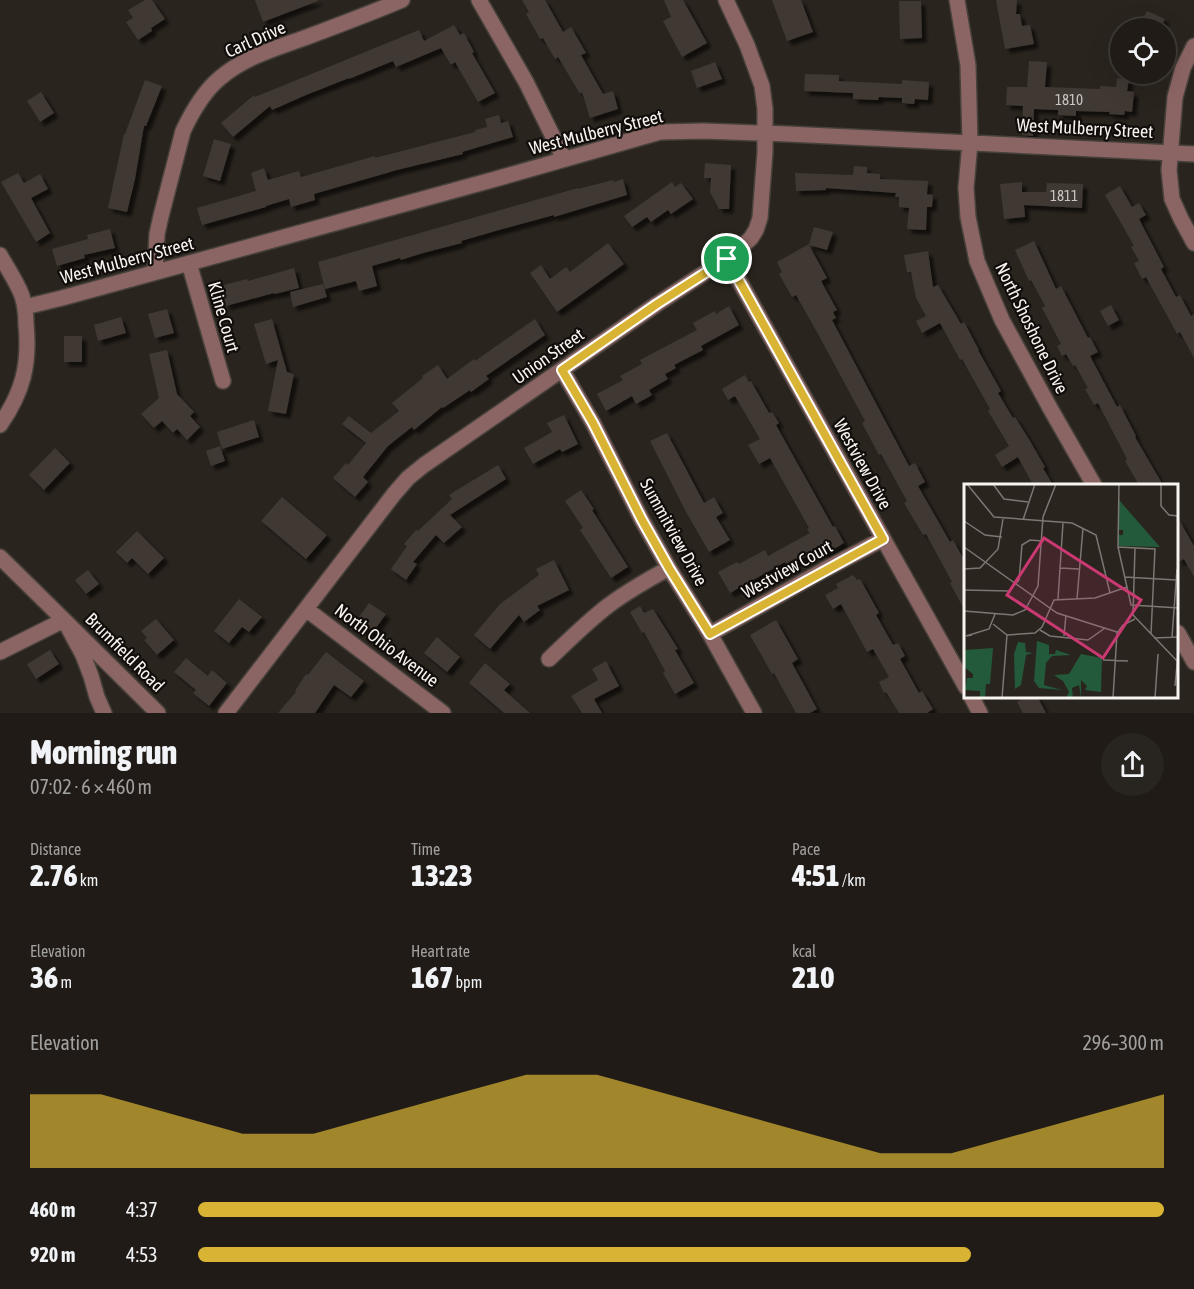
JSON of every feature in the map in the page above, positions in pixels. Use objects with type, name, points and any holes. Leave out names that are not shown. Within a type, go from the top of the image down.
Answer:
[{"type":"street","name":"Carl Drive","points":[[155,272],[161,216],[183,131],[204,96],[218,79],[254,57],[402,0]]},
{"type":"street","points":[[479,0],[526,82],[564,159]]},
{"type":"street","name":"Union Street","points":[[226,713],[408,478],[657,304],[727,259],[751,238],[760,218],[766,133],[762,86],[747,45],[726,0]]},
{"type":"street","name":"North Shoshone Drive","points":[[957,0],[968,65],[970,142],[966,188],[968,217],[977,261],[1002,320],[1093,484]]},
{"type":"street","points":[[1194,46],[1183,68],[1175,97],[1170,184],[1172,199],[1180,219],[1194,243]]},
{"type":"street","name":"West Mulberry Street","points":[[25,306],[62,298],[660,132],[766,133],[1194,154]]},
{"type":"street","points":[[0,255],[25,306],[28,354],[16,400],[0,425]]},
{"type":"street","name":"Westview Drive","points":[[727,259],[964,683]]},
{"type":"street","name":"Kline Court","points":[[189,263],[223,381]]},
{"type":"street","name":"Summitview Drive","points":[[562,370],[593,423],[642,520],[754,713]]},
{"type":"street","name":"Westview Court","points":[[710,634],[883,539]]},
{"type":"street","name":"Brumfield Road","points":[[0,557],[158,713]]},
{"type":"street","points":[[549,659],[610,604],[669,568]]},
{"type":"street","name":"North Ohio Avenue","points":[[306,609],[443,713]]},
{"type":"street","points":[[0,652],[64,620],[83,655],[104,713]]},
{"type":"street","points":[[1179,635],[1194,662]]},
{"type":"street","points":[[972,698],[980,713]]},
{"type":"building","points":[[145,0],[152,0],[165,19],[138,40],[126,22],[133,18],[128,10]]},
{"type":"building","points":[[255,0],[318,0],[318,1],[263,22]]},
{"type":"building","points":[[522,0],[545,0],[563,32],[571,27],[586,53],[581,55],[603,94],[613,91],[618,109],[590,118],[582,92],[580,94],[558,57],[555,59],[543,38],[540,39],[526,14],[529,12]]},
{"type":"building","points":[[664,0],[683,0],[707,43],[682,57],[663,21],[671,17]]},
{"type":"building","points":[[772,0],[801,0],[813,32],[787,41]]},
{"type":"building","points":[[996,0],[1017,0],[1016,14],[1020,14],[1022,26],[1030,25],[1034,44],[1005,49]]},
{"type":"building","points":[[899,1],[921,1],[922,38],[900,39]]},
{"type":"building","points":[[1147,11],[1163,18],[1143,18]]},
{"type":"building","points":[[454,25],[460,35],[464,33],[474,52],[472,53],[495,93],[478,102],[455,62],[451,65],[441,48],[396,67],[393,61],[272,110],[270,106],[233,137],[221,123],[254,95],[255,97],[419,30],[424,41]]},
{"type":"building","points":[[1029,61],[1047,62],[1045,87],[1100,89],[1100,86],[1116,87],[1116,84],[1128,84],[1127,91],[1134,92],[1132,112],[1125,111],[1124,115],[1109,114],[1110,112],[1076,111],[1076,116],[1058,115],[1058,110],[1034,109],[1033,136],[1022,135],[1023,106],[1006,105],[1007,87],[1027,87]]},
{"type":"building","points":[[715,62],[722,79],[697,88],[691,71]]},
{"type":"building","points":[[805,74],[839,75],[839,81],[902,84],[902,80],[929,82],[928,100],[915,99],[914,104],[902,103],[902,98],[853,99],[853,93],[804,91]]},
{"type":"building","points":[[145,80],[162,86],[146,126],[144,126],[127,212],[108,208],[124,134]]},
{"type":"building","points":[[41,92],[54,113],[40,122],[27,101]]},
{"type":"building","points":[[499,115],[501,123],[508,121],[513,137],[462,152],[463,154],[314,194],[315,200],[291,207],[289,199],[202,225],[197,208],[256,191],[251,173],[264,168],[268,180],[299,171],[301,177],[375,156],[375,158],[475,132],[475,130],[487,127],[485,119]]},
{"type":"building","points":[[214,139],[231,144],[220,181],[203,176]]},
{"type":"building","points":[[705,163],[731,165],[729,209],[719,209],[710,192],[711,178],[704,178]]},
{"type":"building","points":[[854,166],[867,167],[867,173],[880,174],[880,179],[928,181],[927,194],[933,195],[932,207],[927,207],[926,230],[907,229],[909,208],[899,207],[899,197],[895,197],[896,193],[826,188],[826,190],[796,191],[795,173],[853,175]]},
{"type":"building","points":[[18,173],[24,183],[40,174],[48,189],[31,198],[50,233],[36,242],[1,182]]},
{"type":"building","points":[[623,179],[627,195],[401,260],[400,258],[372,266],[377,286],[359,291],[356,281],[325,289],[318,262],[578,188]]},
{"type":"building","points":[[672,182],[675,187],[681,183],[693,199],[671,214],[668,210],[651,222],[647,217],[632,227],[624,216]]},
{"type":"building","points":[[1022,182],[1022,192],[1046,192],[1047,183],[1083,184],[1082,208],[1024,205],[1025,217],[1004,219],[1000,184]]},
{"type":"building","points":[[1120,186],[1132,207],[1139,203],[1146,215],[1139,219],[1164,267],[1161,269],[1176,297],[1180,295],[1191,316],[1194,314],[1194,358],[1180,332],[1177,334],[1146,277],[1142,279],[1134,263],[1139,261],[1131,247],[1134,246],[1105,195]]},
{"type":"building","points":[[814,227],[833,232],[827,250],[809,245],[827,278],[821,281],[837,310],[833,312],[836,318],[832,320],[909,466],[915,463],[925,482],[918,486],[950,542],[953,540],[964,559],[964,609],[926,534],[923,535],[904,503],[907,501],[881,454],[879,455],[862,423],[865,421],[818,334],[796,295],[792,297],[779,274],[782,272],[777,262],[809,244]]},
{"type":"building","points":[[110,229],[115,248],[84,255],[85,258],[57,266],[52,249],[88,239],[87,235]]},
{"type":"building","points":[[1034,241],[1056,289],[1061,286],[1088,338],[1090,337],[1098,352],[1090,356],[1117,407],[1120,405],[1135,437],[1162,484],[1138,484],[1098,403],[1094,405],[1085,389],[1088,388],[1075,365],[1073,366],[1066,354],[1062,356],[1057,346],[1061,344],[1042,308],[1045,306],[1031,280],[1029,281],[1015,250]]},
{"type":"building","points":[[608,243],[624,264],[557,312],[530,273],[541,265],[550,279],[566,267],[570,272]]},
{"type":"building","points":[[928,251],[933,287],[938,285],[961,324],[964,322],[1001,391],[998,393],[1030,441],[1052,484],[1032,484],[1018,457],[1002,467],[995,455],[1009,446],[988,411],[990,409],[962,359],[960,360],[940,323],[922,333],[916,321],[926,316],[916,298],[911,272],[907,272],[904,255]]},
{"type":"building","points":[[294,268],[299,288],[226,306],[220,286]]},
{"type":"building","points":[[323,284],[327,297],[293,307],[290,292]]},
{"type":"building","points":[[1111,305],[1119,320],[1108,326],[1100,311]]},
{"type":"building","points":[[729,306],[739,325],[701,346],[703,350],[674,365],[676,368],[665,374],[668,379],[649,390],[652,395],[636,404],[632,396],[606,411],[597,394],[623,380],[620,376],[642,364],[640,360],[697,330],[693,323]]},
{"type":"building","points":[[167,309],[174,333],[155,338],[148,314]]},
{"type":"building","points":[[121,317],[126,333],[98,341],[94,325]]},
{"type":"building","points":[[272,319],[287,372],[294,374],[286,414],[268,411],[278,360],[266,364],[254,324]]},
{"type":"building","points":[[535,319],[545,335],[486,376],[489,379],[471,392],[470,390],[442,407],[414,430],[412,427],[388,446],[363,477],[368,482],[355,497],[333,478],[346,463],[348,465],[366,443],[342,424],[349,416],[371,433],[399,411],[392,403],[423,378],[422,376],[438,365],[447,379]]},
{"type":"building","points":[[64,336],[82,336],[82,362],[64,362]]},
{"type":"building","points":[[167,350],[177,394],[194,412],[190,416],[200,427],[187,440],[177,429],[173,433],[162,421],[154,428],[141,414],[159,398],[149,354]]},
{"type":"building","points":[[745,375],[749,382],[751,381],[769,413],[772,412],[779,423],[776,425],[844,543],[824,555],[821,548],[787,567],[785,562],[730,593],[718,572],[765,550],[768,556],[810,533],[770,458],[759,464],[748,445],[760,439],[735,396],[728,400],[722,389]]},
{"type":"building","points":[[564,415],[578,444],[562,452],[560,449],[533,464],[524,448],[552,432],[547,423]]},
{"type":"building","points":[[254,420],[259,437],[222,449],[217,432]]},
{"type":"building","points":[[667,433],[704,503],[714,497],[723,513],[716,517],[730,540],[709,552],[650,441]]},
{"type":"building","points":[[220,446],[225,461],[211,466],[206,451]]},
{"type":"building","points":[[55,448],[70,463],[44,490],[29,475]]},
{"type":"building","points":[[498,465],[506,479],[450,515],[462,527],[444,543],[436,535],[413,562],[417,564],[406,580],[391,569],[407,546],[404,544],[416,530],[418,531],[452,499],[449,495]]},
{"type":"building","points":[[581,490],[628,567],[611,578],[580,530],[583,528],[565,501]]},
{"type":"building","points":[[282,497],[327,535],[306,559],[261,521]]},
{"type":"building","points":[[1179,520],[1194,546],[1194,577],[1184,559],[1179,562]]},
{"type":"building","points":[[137,531],[164,558],[148,574],[132,558],[127,563],[116,552]]},
{"type":"building","points":[[554,560],[569,590],[537,606],[540,610],[524,622],[519,615],[490,649],[474,635],[500,604],[539,575],[536,569]]},
{"type":"building","points":[[88,570],[99,584],[86,594],[75,580]]},
{"type":"building","points":[[853,575],[857,580],[860,579],[893,645],[898,643],[905,656],[900,659],[919,693],[922,691],[933,709],[927,713],[899,713],[879,682],[889,677],[873,649],[867,652],[841,604],[833,609],[825,595],[838,588],[836,584]]},
{"type":"building","points":[[239,599],[262,617],[249,632],[242,627],[229,643],[214,631]]},
{"type":"building","points":[[369,603],[386,614],[371,635],[354,624]]},
{"type":"building","points":[[640,606],[644,613],[653,609],[678,649],[675,650],[694,683],[675,694],[644,632],[642,633],[630,612]]},
{"type":"building","points":[[156,619],[174,640],[157,655],[144,640],[147,638],[141,631]]},
{"type":"building","points":[[776,620],[798,659],[792,663],[817,709],[810,713],[796,713],[750,635]]},
{"type":"building","points":[[437,637],[460,657],[447,672],[424,653]]},
{"type":"building","points":[[50,650],[59,664],[36,679],[27,664]]},
{"type":"building","points":[[326,652],[364,681],[351,697],[334,685],[315,713],[278,713],[296,692],[306,674],[308,675]]},
{"type":"building","points":[[186,658],[208,676],[212,670],[227,683],[209,706],[193,693],[196,690],[174,672]]},
{"type":"building","points":[[606,661],[619,686],[594,699],[602,713],[582,713],[571,696],[598,680],[592,669]]},
{"type":"building","points":[[485,663],[510,684],[504,690],[530,713],[504,713],[469,683]]},
{"type":"building","points":[[1024,698],[1038,698],[1046,713],[1023,713],[1017,702]]},
{"type":"route","points":[[727,259],[883,539],[710,634],[642,520],[593,423],[562,370],[727,259]]}]
